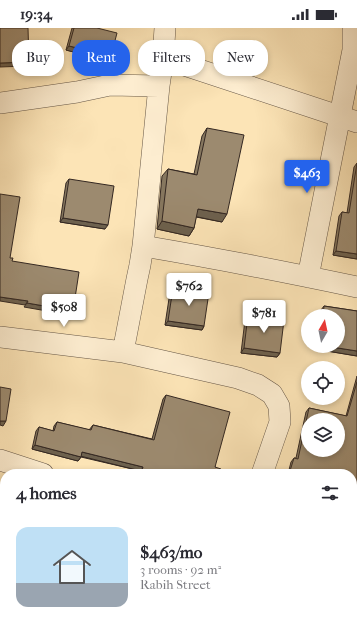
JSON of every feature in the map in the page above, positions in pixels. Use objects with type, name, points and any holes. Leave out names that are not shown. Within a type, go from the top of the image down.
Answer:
[{"type":"street","points":[[164,40],[165,28]]},
{"type":"street","points":[[308,277],[348,119],[353,50],[353,28]]},
{"type":"street","points":[[205,72],[348,119]]},
{"type":"street","points":[[124,352],[140,265],[160,76]]},
{"type":"street","points":[[0,103],[77,92],[110,85],[159,86]]},
{"type":"street","points":[[142,246],[193,254],[357,287]]},
{"type":"street","points":[[0,338],[124,352],[238,378],[258,385],[272,394],[279,406],[280,422],[264,469]]},
{"type":"street","points":[[0,460],[28,469]]},
{"type":"building","points":[[0,28],[28,28],[28,40],[12,40],[12,63],[0,63]]},
{"type":"building","points":[[74,28],[97,28],[117,33],[115,40],[72,40],[72,47],[69,46]]},
{"type":"building","points":[[207,128],[244,135],[227,214],[198,209],[194,228],[162,221],[168,169],[197,175]]},
{"type":"building","points":[[357,163],[357,254],[336,251],[342,212],[349,213]]},
{"type":"building","points":[[69,179],[114,186],[108,225],[63,218]]},
{"type":"building","points":[[0,194],[20,197],[10,258],[13,258],[12,261],[79,272],[73,311],[27,303],[28,301],[0,297]]},
{"type":"building","points":[[173,288],[209,292],[204,326],[168,321]]},
{"type":"building","points":[[324,306],[344,309],[324,309]]},
{"type":"building","points":[[345,309],[357,311],[357,351],[345,349]]},
{"type":"building","points":[[248,315],[284,320],[280,353],[244,348]]},
{"type":"building","points":[[357,382],[357,469],[291,469],[294,458],[298,459],[301,445],[301,457],[345,457],[345,416],[347,416]]},
{"type":"building","points":[[0,387],[11,389],[6,421],[0,421]]},
{"type":"building","points":[[166,395],[230,412],[215,467],[221,469],[142,469],[143,467],[82,452],[81,457],[35,445],[39,427],[54,431],[57,422],[91,430],[93,425],[154,440]]},
{"type":"building","points":[[309,408],[333,413],[308,413]]}]
